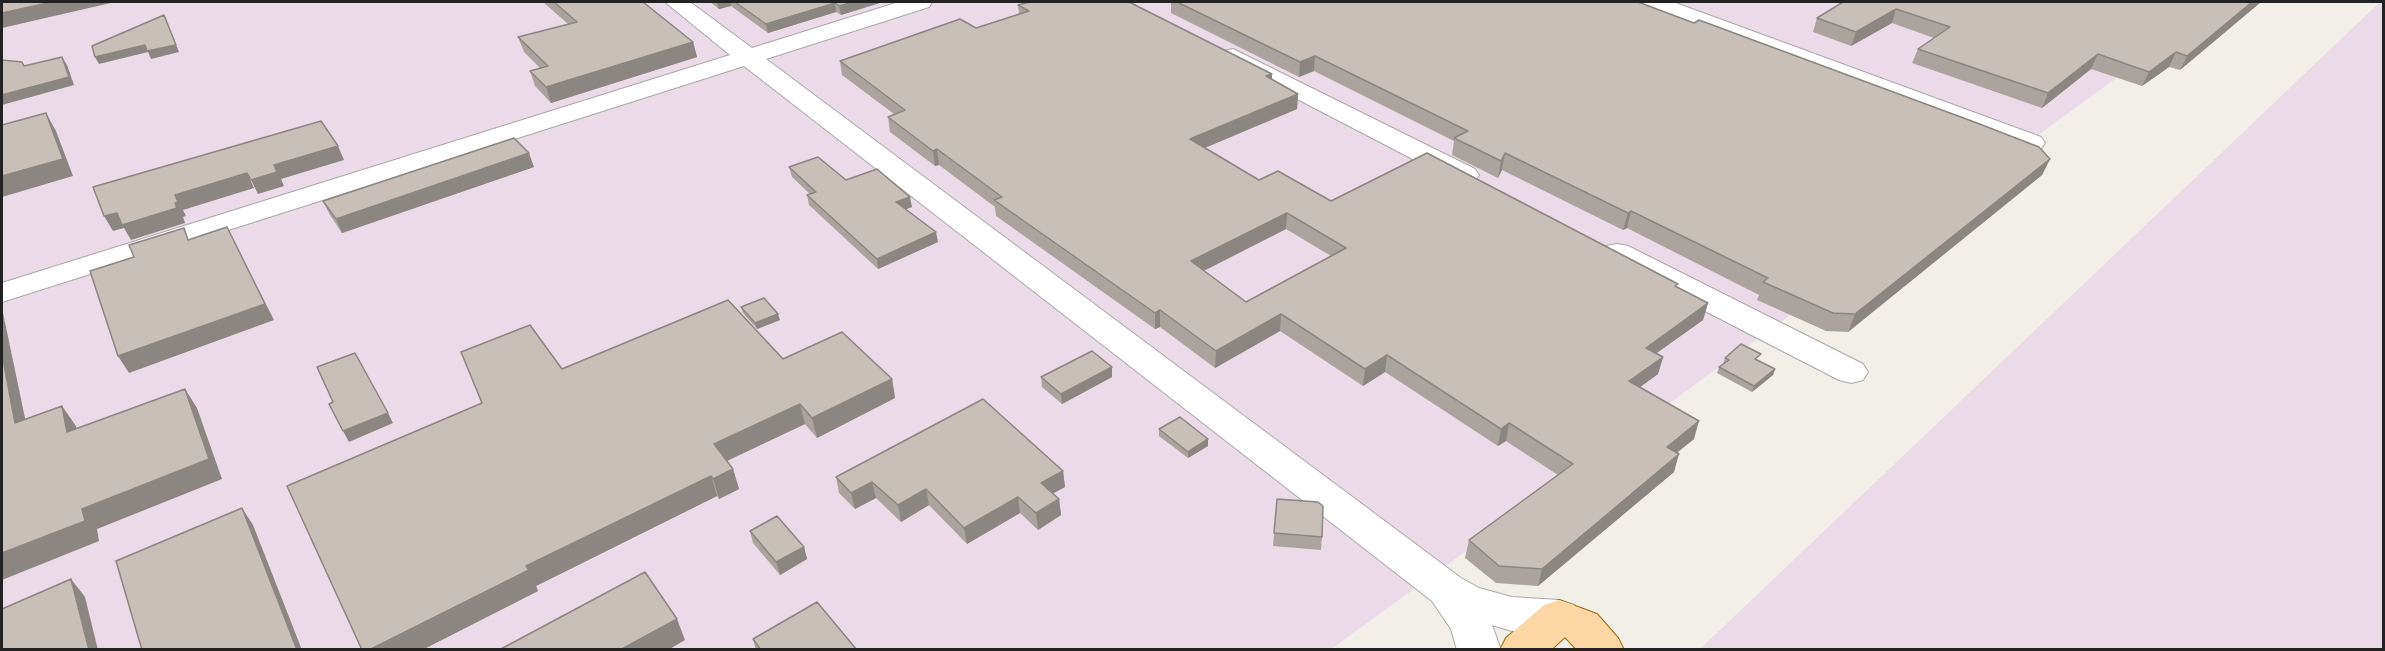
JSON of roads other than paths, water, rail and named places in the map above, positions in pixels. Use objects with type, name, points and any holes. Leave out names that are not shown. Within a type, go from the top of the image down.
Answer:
[{"type":"main road","points":[[1521,650],[1559,618],[1582,627],[1603,650]]},
{"type":"street","points":[[676,2],[1446,588],[1466,600],[1512,615],[1559,618]]},
{"type":"street","points":[[2,293],[921,2]]},
{"type":"street","points":[[1653,2],[1688,6],[2031,143]]},
{"type":"street","points":[[1209,43],[1487,186]]},
{"type":"street","points":[[1591,239],[1851,372]]},
{"type":"street","points":[[1446,588],[1471,624],[1479,650]]}]
